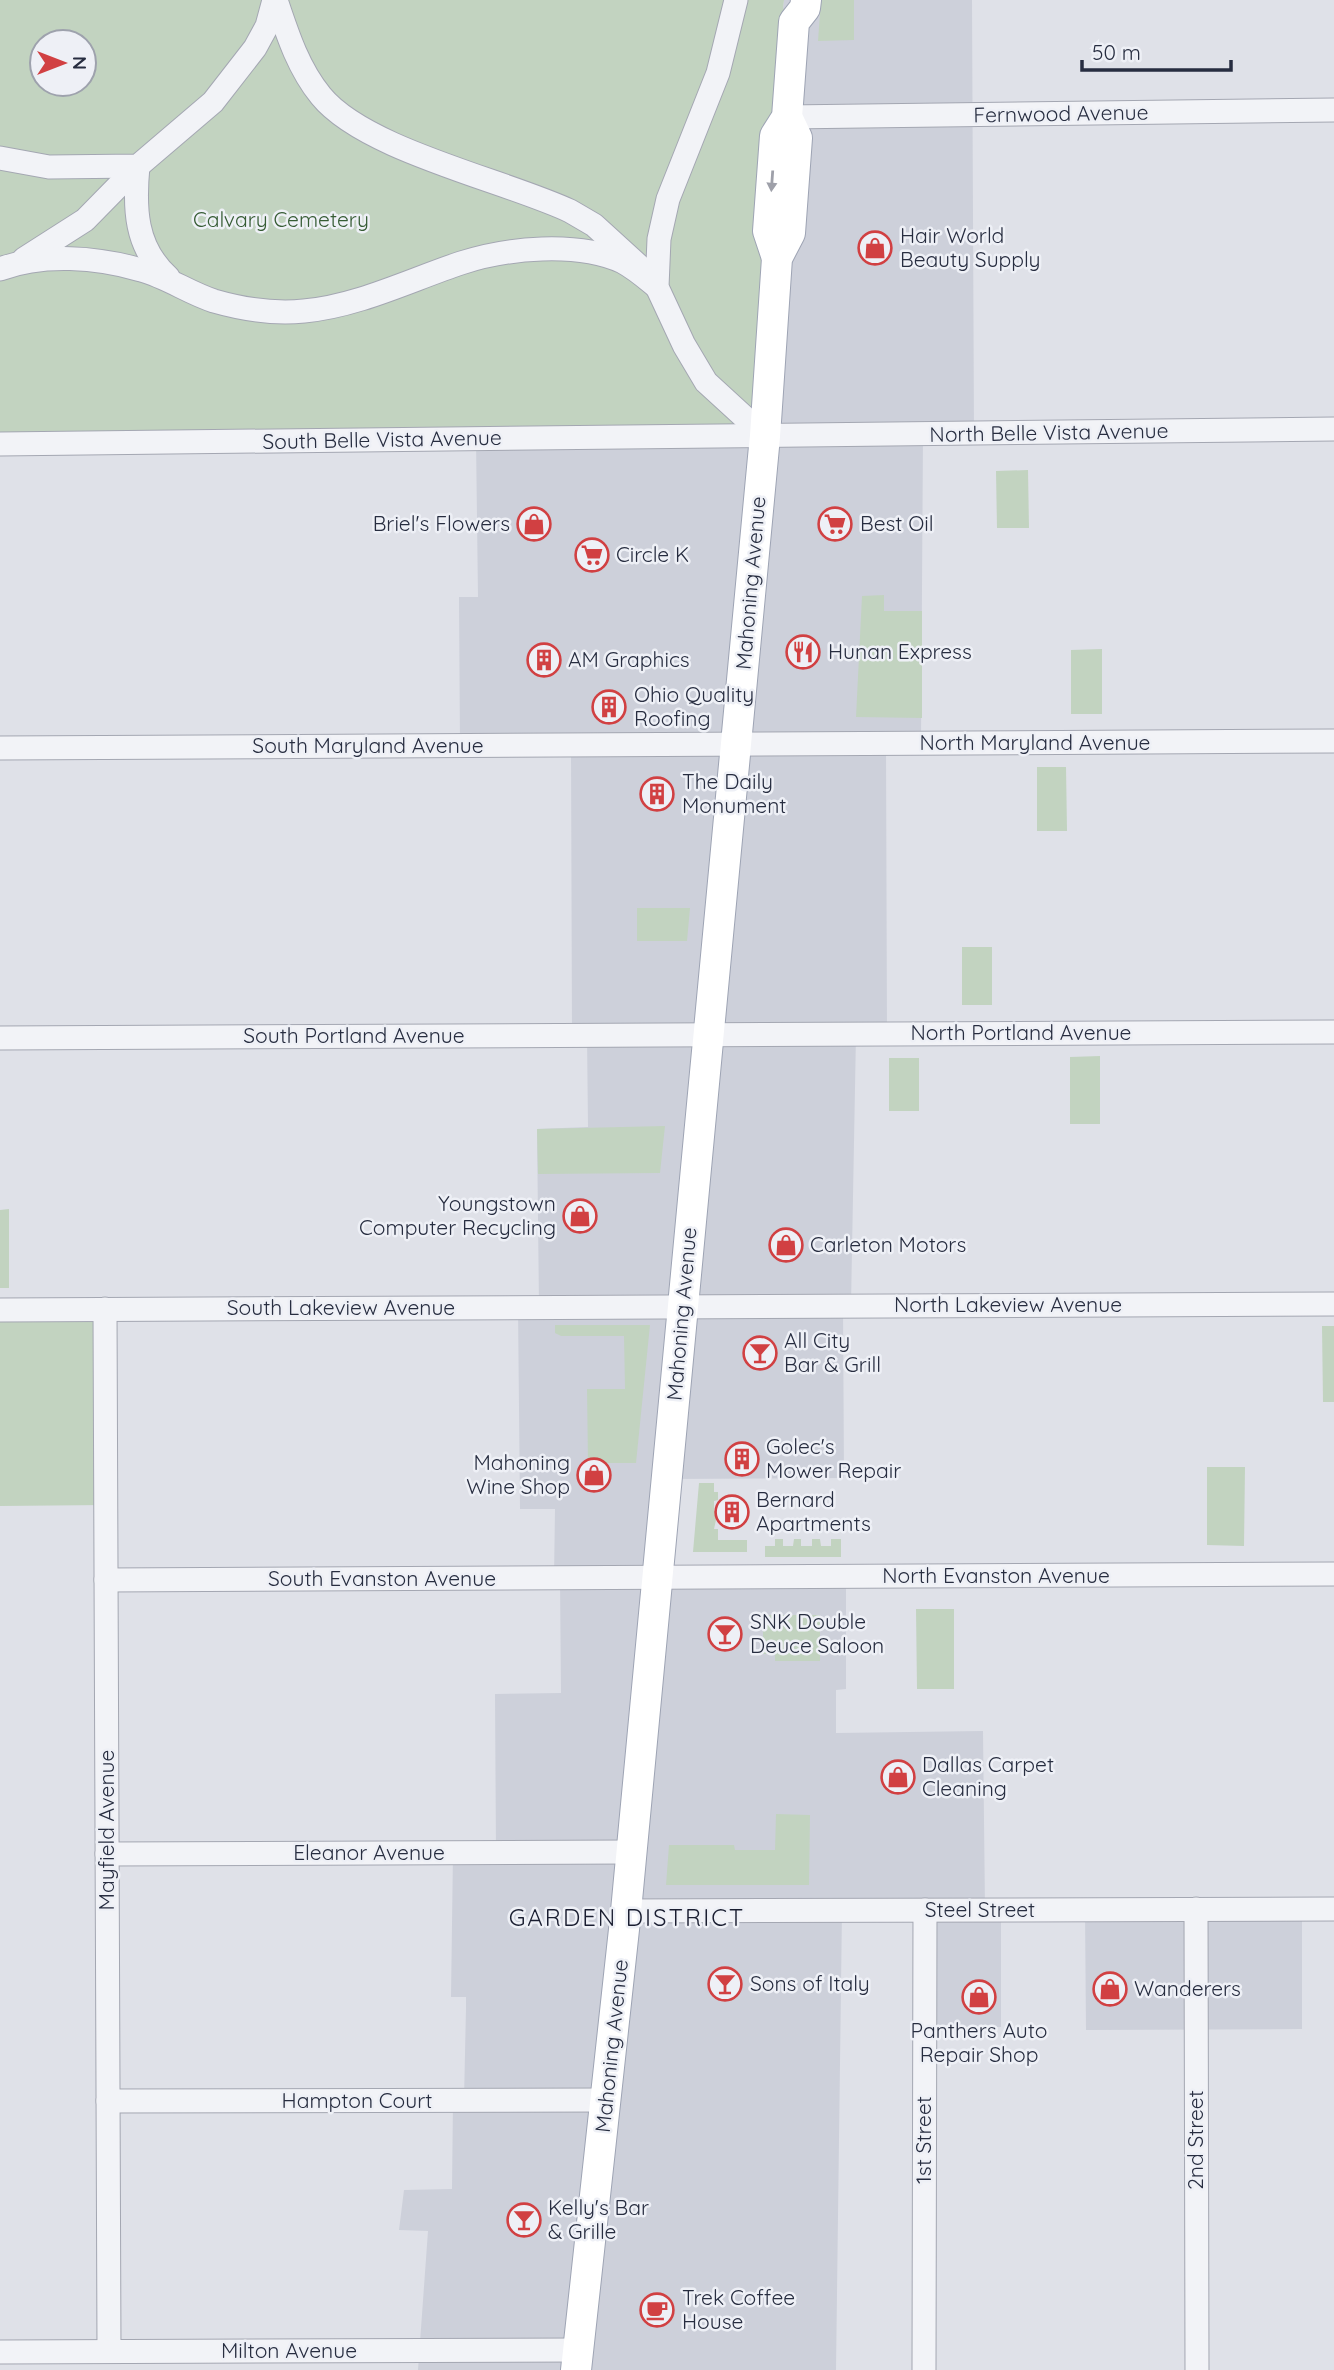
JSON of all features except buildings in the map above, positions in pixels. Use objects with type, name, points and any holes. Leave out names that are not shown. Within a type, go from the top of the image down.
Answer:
[{"type":"main road","name":"Mahoning Avenue","points":[[577,2360],[626,1911],[765,436],[777,258],[790,233],[797,138],[787,117],[795,7]]},
{"type":"street","points":[[10,265],[85,220],[138,166],[213,102],[255,48],[267,26],[275,0]]},
{"type":"street","points":[[275,0],[297,57],[320,95],[333,110],[388,140],[570,211],[594,225],[625,251],[657,287],[684,345],[706,382],[765,436]]},
{"type":"street","points":[[657,287],[659,239],[668,199],[718,73],[736,0]]},
{"type":"street","name":"Fernwood Avenue","points":[[787,117],[1334,110]]},
{"type":"street","points":[[0,158],[49,167],[138,166]]},
{"type":"street","points":[[138,166],[135,193],[140,234],[149,257],[174,283]]},
{"type":"street","points":[[10,265],[68,260],[108,263],[142,270],[215,301],[283,312],[306,311],[367,296],[464,262],[539,250],[571,251],[621,261],[657,287]]},
{"type":"street","name":"North Belle Vista Avenue","points":[[765,436],[1334,429]]},
{"type":"street","name":"South Belle Vista Avenue","points":[[0,444],[765,436]]},
{"type":"street","name":"North Maryland Avenue","points":[[736,744],[1334,741]]},
{"type":"street","name":"South Maryland Avenue","points":[[0,748],[736,744]]},
{"type":"street","name":"North Portland Avenue","points":[[708,1034],[1334,1032]]},
{"type":"street","name":"South Portland Avenue","points":[[0,1038],[708,1034]]},
{"type":"street","name":"North Lakeview Avenue","points":[[682,1306],[1334,1304]]},
{"type":"street","name":"South Lakeview Avenue","points":[[0,1310],[682,1306]]},
{"type":"street","name":"Mayfield Avenue","points":[[105,1309],[109,2351]]},
{"type":"street","name":"North Evanston Avenue","points":[[657,1578],[1334,1574]]},
{"type":"street","name":"South Evanston Avenue","points":[[106,1580],[657,1578]]},
{"type":"street","name":"Eleanor Avenue","points":[[107,1853],[631,1852]]},
{"type":"street","name":"2nd Street","points":[[1196,1909],[1197,2370]]},
{"type":"street","name":"Steel Street","points":[[626,1911],[1334,1909]]},
{"type":"street","name":"1st Street","points":[[924,2370],[925,1910]]},
{"type":"street","name":"Hampton Court","points":[[108,2101],[606,2100]]},
{"type":"street","name":"Milton Avenue","points":[[0,2352],[109,2351],[577,2360]]},
{"type":"shaded area","points":[[784,0],[972,0],[974,434],[923,435],[921,743],[886,744],[887,1034],[856,1034],[851,1305],[843,1306],[844,1478],[667,1479],[657,1577],[846,1577],[846,1689],[836,1690],[836,1733],[983,1731],[985,1909],[1001,1910],[1001,2027],[924,2027],[924,1910],[842,1910],[836,2370],[418,2370],[428,2231],[399,2230],[404,2190],[452,2189],[453,2100],[464,2100],[466,2008],[466,1997],[451,1997],[453,1852],[496,1852],[495,1694],[561,1693],[560,1579],[554,1578],[555,1509],[520,1509],[518,1307],[539,1306],[537,1129],[588,1127],[587,1035],[572,1035],[571,746],[460,746],[459,597],[478,597],[476,439],[783,8]]},
{"type":"shaded area","points":[[1085,1909],[1302,1909],[1302,2029],[1086,2030]]},
{"type":"green space","name":"Calvary Cemetery","points":[[0,0],[784,0],[783,8],[794,22],[765,436],[0,444]]},
{"type":"green space","points":[[821,0],[854,0],[854,40],[818,41]]},
{"type":"green space","points":[[1028,470],[1029,528],[997,528],[996,471]]},
{"type":"green space","points":[[884,595],[884,611],[922,611],[922,718],[856,717],[862,596]]},
{"type":"green space","points":[[1102,649],[1102,714],[1071,714],[1071,650]]},
{"type":"green space","points":[[1037,767],[1066,767],[1067,831],[1037,831]]},
{"type":"green space","points":[[637,908],[690,908],[687,941],[637,941]]},
{"type":"green space","points":[[962,947],[992,947],[992,1005],[962,1005]]},
{"type":"green space","points":[[1100,1056],[1100,1124],[1070,1124],[1070,1057]]},
{"type":"green space","points":[[889,1058],[919,1058],[919,1111],[889,1111]]},
{"type":"green space","points":[[665,1126],[660,1173],[538,1174],[537,1129]]},
{"type":"green space","points":[[9,1209],[9,1288],[0,1288],[0,1210]]},
{"type":"green space","points":[[105,1309],[106,1505],[0,1506],[0,1310]]},
{"type":"green space","points":[[555,1325],[650,1325],[636,1463],[588,1463],[587,1389],[625,1389],[624,1336],[561,1336],[555,1333]]},
{"type":"green space","points":[[1322,1326],[1334,1326],[1334,1402],[1323,1402]]},
{"type":"green space","points":[[1207,1467],[1245,1467],[1244,1546],[1207,1545]]},
{"type":"green space","points":[[699,1483],[714,1483],[714,1492],[718,1492],[718,1500],[714,1501],[714,1511],[718,1511],[714,1529],[718,1529],[718,1540],[747,1540],[747,1552],[693,1552]]},
{"type":"green space","points":[[775,1539],[783,1539],[783,1546],[793,1546],[794,1539],[801,1539],[801,1546],[812,1546],[812,1539],[820,1539],[821,1546],[831,1546],[831,1539],[841,1539],[841,1557],[765,1557],[765,1546],[775,1546]]},
{"type":"green space","points":[[916,1609],[954,1609],[954,1689],[917,1689]]},
{"type":"green space","points":[[763,1615],[820,1615],[820,1661],[775,1661],[775,1654],[763,1654]]},
{"type":"green space","points":[[776,1814],[810,1815],[809,1885],[666,1885],[669,1845],[734,1845],[735,1850],[775,1850]]},
{"type":"place","name":"Hair World Beauty Supply","points":[[875,248]]},
{"type":"place","name":"Briel's Flowers","points":[[534,524]]},
{"type":"place","name":"Best Oil","points":[[835,524]]},
{"type":"place","name":"Circle K","points":[[592,555]]},
{"type":"place","name":"Hunan Express","points":[[803,652]]},
{"type":"place","name":"AM Graphics","points":[[544,660]]},
{"type":"place","name":"Ohio Quality Roofing","points":[[609,707]]},
{"type":"place","name":"The Daily Monument","points":[[657,794]]},
{"type":"place","name":"Youngstown Computer Recycling","points":[[580,1216]]},
{"type":"place","name":"Carleton Motors","points":[[786,1245]]},
{"type":"place","name":"All City Bar & Grill","points":[[760,1353]]},
{"type":"place","name":"Golec's Mower Repair","points":[[742,1459]]},
{"type":"place","name":"Mahoning Wine Shop","points":[[594,1475]]},
{"type":"place","name":"Bernard Apartments","points":[[732,1512]]},
{"type":"place","name":"SNK Double Deuce Saloon","points":[[725,1634]]},
{"type":"place","name":"Dallas Carpet Cleaning","points":[[898,1777]]},
{"type":"place","name":"Sons of Italy","points":[[725,1984]]},
{"type":"place","name":"Wanderers","points":[[1110,1989]]},
{"type":"place","name":"Panthers Auto Repair Shop","points":[[979,1997]]},
{"type":"place","name":"Kelly's Bar & Grille","points":[[524,2220]]},
{"type":"place","name":"Trek Coffee House","points":[[657,2310]]},
{"type":"district","name":"GARDEN DISTRICT","points":[[627,1918]]}]
